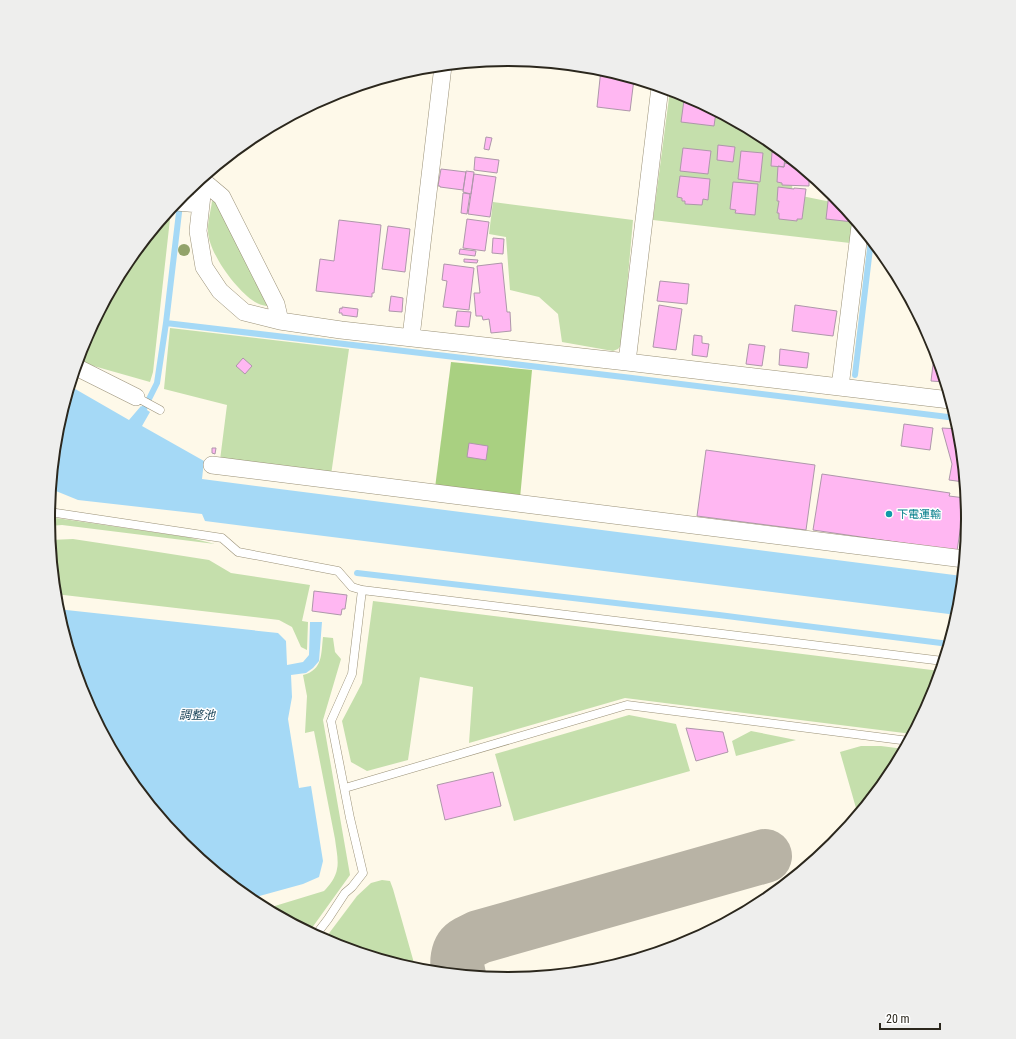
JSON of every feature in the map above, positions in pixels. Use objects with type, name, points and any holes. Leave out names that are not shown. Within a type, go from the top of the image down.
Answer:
[{"type":"street","points":[[411,337],[442,71]]},
{"type":"street","points":[[627,362],[659,93]]},
{"type":"street","points":[[206,181],[222,197],[276,304],[280,321]]},
{"type":"street","points":[[202,186],[197,203],[198,231],[204,267],[220,291],[244,312],[280,321],[341,330],[945,399]]},
{"type":"street","points":[[185,202],[197,203]]},
{"type":"street","points":[[840,387],[859,234]]},
{"type":"street","points":[[81,369],[139,399]]},
{"type":"street","points":[[212,465],[959,558]]},
{"type":"lane","points":[[139,399],[157,409]]},
{"type":"lane","points":[[55,513],[222,538],[238,552],[338,571],[352,586],[362,590],[938,660]]},
{"type":"lane","points":[[319,931],[345,893],[363,874],[350,818],[331,721],[352,674],[362,590]]},
{"type":"lane","points":[[345,788],[627,705],[903,740]]},
{"type":"green space","points":[[669,97],[708,113],[760,143],[793,167],[792,194],[831,202],[852,225],[850,243],[653,220]]},
{"type":"green space","points":[[212,201],[219,203],[269,305],[266,306],[259,304],[247,296],[217,259],[209,238],[208,229]]},
{"type":"green space","points":[[493,202],[633,220],[622,344],[618,349],[613,351],[562,342],[558,314],[539,297],[510,290],[506,237],[489,234]]},
{"type":"green space","points":[[170,218],[153,372],[150,382],[83,363],[89,346],[116,293],[131,268]]},
{"type":"green space","points":[[170,328],[349,349],[331,475],[220,460],[227,405],[164,389]]},
{"type":"green space","points":[[451,362],[532,370],[520,498],[435,488]]},
{"type":"green space","points":[[55,518],[187,537],[215,544],[62,525],[55,526]]},
{"type":"green space","points":[[73,539],[209,560],[231,573],[310,585],[302,621],[308,622],[307,650],[301,647],[292,627],[279,620],[62,595],[56,540]]},
{"type":"green space","points":[[373,601],[935,670],[927,693],[907,733],[625,698],[469,743],[473,687],[420,677],[408,760],[367,771],[351,762],[342,721],[362,683]]},
{"type":"green space","points":[[323,637],[333,638],[335,652],[341,659],[323,720],[350,875],[312,928],[273,907],[324,891],[332,881],[338,866],[335,839],[314,731],[305,733],[307,696],[303,675],[310,673],[318,665]]},
{"type":"green space","points":[[629,715],[676,724],[690,771],[514,821],[495,754]]},
{"type":"green space","points":[[751,731],[796,740],[736,756],[732,741]]},
{"type":"green space","points":[[861,746],[881,746],[899,748],[885,771],[856,809],[840,752]]},
{"type":"green space","points":[[382,880],[390,881],[414,963],[362,948],[328,935],[357,896],[371,883]]},
{"type":"water","points":[[74,389],[129,420],[141,406],[150,412],[142,426],[204,461],[202,479],[957,575],[951,614],[205,521],[202,514],[78,500],[56,491],[64,431]]},
{"type":"water","name":"調整池","points":[[64,610],[278,633],[286,641],[287,665],[303,662],[309,655],[310,622],[322,622],[319,661],[306,673],[291,675],[292,697],[288,719],[299,788],[311,786],[323,861],[319,877],[303,884],[257,897],[209,860],[167,818],[131,771],[102,720],[89,693],[79,665],[70,637]]},
{"type":"building","points":[[600,76],[633,85],[630,111],[597,107]]},
{"type":"building","points":[[684,102],[715,117],[714,126],[681,122]]},
{"type":"building","points":[[486,137],[492,138],[489,150],[484,149]]},
{"type":"building","points":[[718,145],[735,147],[733,162],[717,160]]},
{"type":"building","points":[[683,148],[711,151],[708,174],[680,171]]},
{"type":"building","points":[[741,151],[763,153],[760,182],[738,179]]},
{"type":"building","points":[[772,152],[785,160],[784,167],[771,166]]},
{"type":"building","points":[[475,157],[499,160],[497,173],[474,170]]},
{"type":"building","points":[[785,163],[788,164],[809,181],[809,186],[782,185],[782,183],[777,182],[778,166],[784,167]]},
{"type":"building","points":[[441,169],[466,172],[463,190],[438,186]]},
{"type":"building","points":[[466,171],[474,172],[471,194],[463,192]]},
{"type":"building","points":[[474,174],[496,177],[490,217],[468,214]]},
{"type":"building","points":[[680,176],[710,179],[708,200],[703,199],[702,205],[685,204],[685,201],[682,201],[682,198],[677,197]]},
{"type":"building","points":[[733,182],[758,184],[755,215],[735,213],[736,210],[730,209]]},
{"type":"building","points":[[778,187],[806,189],[802,219],[797,219],[797,221],[779,219],[779,213],[777,213],[779,201],[777,201]]},
{"type":"building","points":[[463,193],[470,194],[467,214],[461,213]]},
{"type":"building","points":[[828,199],[849,222],[826,219]]},
{"type":"building","points":[[467,219],[489,222],[485,251],[463,248]]},
{"type":"building","points":[[339,220],[381,225],[374,293],[372,293],[372,297],[316,291],[320,259],[334,261]]},
{"type":"building","points":[[388,226],[410,229],[405,272],[382,269]]},
{"type":"building","points":[[493,238],[504,239],[503,254],[492,253]]},
{"type":"building","points":[[460,249],[476,251],[475,256],[459,254]]},
{"type":"building","points":[[464,259],[478,260],[477,263],[464,262]]},
{"type":"building","points":[[502,263],[507,312],[510,312],[511,331],[491,333],[489,319],[483,320],[482,316],[476,316],[474,293],[480,293],[477,266]]},
{"type":"building","points":[[444,264],[474,268],[469,310],[443,307],[447,281],[442,280]]},
{"type":"building","points":[[660,281],[689,284],[687,304],[657,301]]},
{"type":"building","points":[[391,296],[403,298],[402,312],[389,311]]},
{"type":"building","points":[[659,305],[682,309],[676,350],[653,347]]},
{"type":"building","points":[[795,305],[837,311],[833,336],[792,331]]},
{"type":"building","points":[[342,307],[358,309],[357,317],[342,315],[342,313],[339,313],[340,308],[342,309]]},
{"type":"building","points":[[457,311],[471,312],[469,327],[455,326]]},
{"type":"building","points":[[694,335],[702,336],[702,343],[709,344],[707,357],[692,355]]},
{"type":"building","points":[[749,344],[765,346],[762,366],[746,364]]},
{"type":"building","points":[[780,349],[809,353],[807,368],[779,365]]},
{"type":"building","points":[[243,358],[252,366],[245,374],[236,366]]},
{"type":"building","points":[[933,363],[939,382],[931,381]]},
{"type":"building","points":[[904,424],[933,428],[930,450],[901,446]]},
{"type":"building","points":[[942,428],[951,429],[959,481],[949,480],[952,464]]},
{"type":"building","points":[[469,443],[488,446],[486,460],[467,457]]},
{"type":"building","points":[[212,448],[216,448],[215,454],[212,453]]},
{"type":"building","points":[[706,450],[815,465],[806,530],[697,516]]},
{"type":"building","name":"下電運輸","points":[[822,474],[950,493],[949,496],[960,497],[961,526],[957,551],[813,530]]},
{"type":"building","points":[[314,591],[347,595],[345,609],[342,609],[341,615],[312,611]]},
{"type":"building","points":[[686,728],[723,732],[728,752],[696,761]]},
{"type":"building","points":[[493,772],[501,806],[445,820],[437,785]]},
{"type":"waterway","points":[[141,415],[157,383],[166,323],[180,208]]},
{"type":"waterway","points":[[855,375],[870,248]]},
{"type":"waterway","points":[[166,323],[949,417]]},
{"type":"waterway","points":[[357,573],[719,615],[944,643]]},
{"type":"taxiway","points":[[458,970],[457,962],[461,949],[467,943],[479,937],[765,856]]},
{"type":"place","name":"下電運輸","points":[[889,514]]}]
